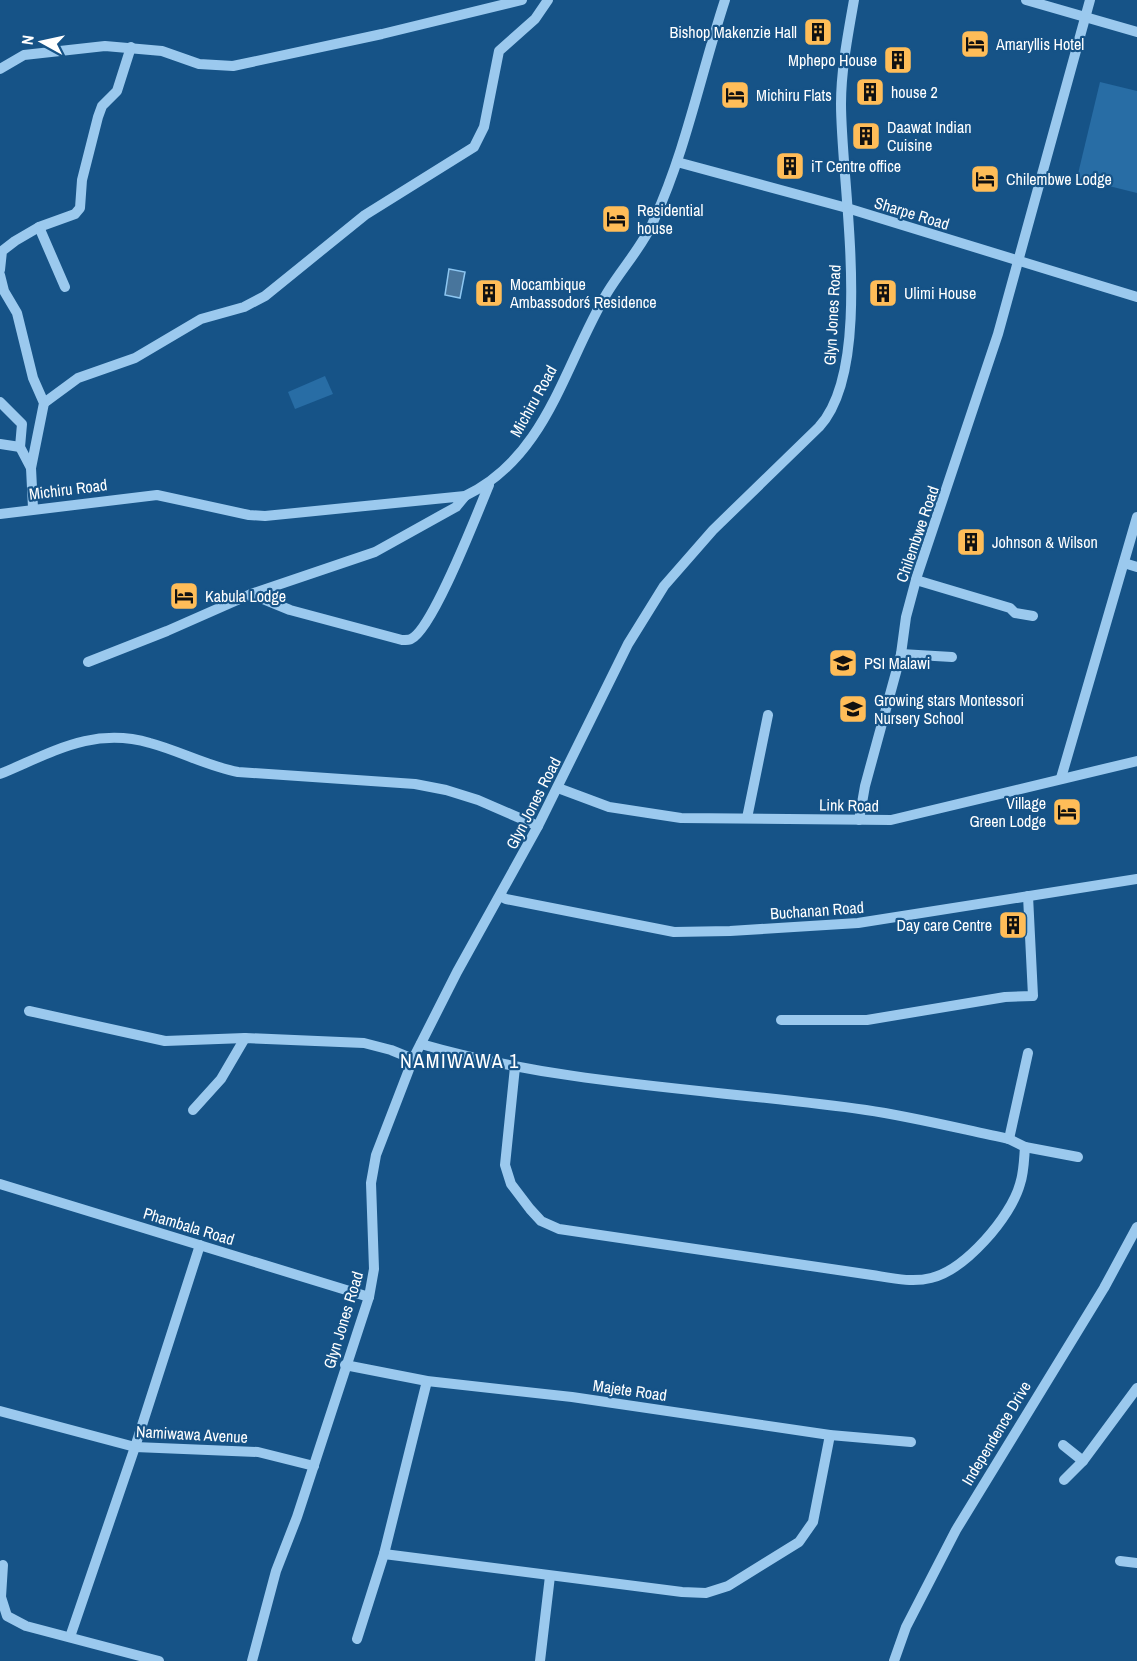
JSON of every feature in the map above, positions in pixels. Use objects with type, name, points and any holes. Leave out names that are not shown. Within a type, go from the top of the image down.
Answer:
[{"type":"street","points":[[0,69],[18,57],[105,46],[162,51],[199,64],[233,66],[382,34],[522,0]]},
{"type":"street","points":[[44,403],[78,378],[135,358],[201,319],[244,308],[265,296],[365,215],[474,147],[484,127],[499,51],[536,20],[548,0]]},
{"type":"street","name":"Michiru Road","points":[[0,514],[33,508],[157,495],[249,515],[265,516],[465,496],[489,485],[513,464],[536,434],[607,293],[651,226],[677,162],[725,0]]},
{"type":"street","name":"Glyn Jones Road","points":[[252,1661],[276,1571],[314,1466],[369,1297],[374,1269],[372,1183],[376,1155],[413,1059],[558,788],[628,644],[664,586],[713,530],[819,427],[835,406],[847,360],[850,251],[841,103],[854,0]]},
{"type":"street","points":[[1026,0],[1137,32]]},
{"type":"street","name":"Chilembwe Road","points":[[859,820],[865,786],[901,654],[906,617],[916,580],[998,334],[1016,261],[1090,0]]},
{"type":"street","points":[[0,270],[2,251],[15,240],[39,227],[75,214],[80,208],[82,180],[98,117],[102,106],[117,91],[131,47]]},
{"type":"street","name":"Sharpe Road","points":[[677,162],[847,208],[1137,297]]},
{"type":"street","points":[[39,227],[65,287]]},
{"type":"street","points":[[0,275],[4,291],[17,313],[33,378],[44,403],[31,468],[33,508]]},
{"type":"street","points":[[0,402],[22,424],[20,447],[31,468]]},
{"type":"street","points":[[0,444],[20,447]]},
{"type":"street","points":[[251,594],[290,610],[402,640],[410,640],[417,634],[438,600],[489,485]]},
{"type":"street","points":[[88,662],[167,631],[251,594],[375,552],[456,507],[465,496]]},
{"type":"street","points":[[1061,778],[1137,517]]},
{"type":"street","points":[[1124,563],[1137,567]]},
{"type":"street","points":[[916,580],[1010,608],[1015,613],[1033,616]]},
{"type":"street","points":[[901,654],[952,657]]},
{"type":"street","points":[[747,818],[768,715]]},
{"type":"street","points":[[2,769],[70,744],[114,736],[150,742],[202,763],[238,772],[375,780],[446,790],[538,826]]},
{"type":"street","name":"Link Road","points":[[558,788],[609,807],[681,818],[891,820],[1137,760]]},
{"type":"street","name":"Buchanan Road","points":[[500,896],[558,910],[674,932],[858,923],[1137,879]]},
{"type":"street","points":[[781,1020],[867,1020],[1005,997],[1033,996],[1028,896]]},
{"type":"street","points":[[29,1011],[165,1041],[245,1038],[364,1043],[413,1059]]},
{"type":"street","points":[[193,1110],[221,1079],[245,1038]]},
{"type":"street","points":[[421,1044],[474,1060],[516,1067],[868,1110],[1009,1139],[1025,1147],[1077,1157]]},
{"type":"street","points":[[1009,1139],[1028,1053]]},
{"type":"street","points":[[516,1067],[505,1166],[511,1184],[530,1209],[541,1221],[559,1229],[908,1280],[931,1278],[952,1269],[990,1238],[1020,1185],[1025,1147]]},
{"type":"street","name":"Phambala Road","points":[[0,1184],[369,1297]]},
{"type":"street","name":"Independence Drive","points":[[894,1661],[906,1627],[956,1530],[1104,1288],[1137,1227]]},
{"type":"street","points":[[70,1637],[135,1448],[200,1245]]},
{"type":"street","name":"Majete Road","points":[[345,1365],[428,1381],[608,1402],[830,1435],[911,1442]]},
{"type":"street","points":[[357,1639],[384,1554],[428,1381]]},
{"type":"street","points":[[1065,1480],[1083,1461],[1137,1388]]},
{"type":"street","name":"Namiwawa Avenue","points":[[0,1411],[135,1448],[258,1452],[314,1466]]},
{"type":"street","points":[[384,1554],[682,1592],[706,1593],[728,1586],[799,1542],[813,1522],[830,1435]]},
{"type":"street","points":[[1063,1445],[1083,1461]]},
{"type":"street","points":[[1120,1561],[1137,1563]]},
{"type":"street","points":[[3,1565],[1,1597],[7,1616],[26,1626],[159,1661]]},
{"type":"street","points":[[540,1661],[550,1576]]},
{"type":"shaded area","points":[[1100,82],[1137,91],[1137,193],[1077,178]]},
{"type":"shaded area","points":[[449,269],[465,272],[460,298],[445,295]]},
{"type":"shaded area","points":[[325,376],[333,394],[295,409],[288,392]]},
{"type":"place","name":"Bishop Makenzie Hall","points":[[818,32]]},
{"type":"place","name":"Amaryllis Hotel","points":[[975,44]]},
{"type":"place","name":"Mphepo House","points":[[898,60]]},
{"type":"place","name":"house 2","points":[[870,92]]},
{"type":"place","name":"Michiru Flats","points":[[735,95]]},
{"type":"place","name":"Daawat Indian Cuisine","points":[[866,136]]},
{"type":"place","name":"iT Centre office","points":[[790,166]]},
{"type":"place","name":"Chilembwe Lodge","points":[[985,179]]},
{"type":"place","name":"Residential house","points":[[616,219]]},
{"type":"place","name":"Mocambique Ambassodorś Residence","points":[[489,293]]},
{"type":"place","name":"Ulimi House","points":[[883,293]]},
{"type":"place","name":"Johnson & Wilson","points":[[971,542]]},
{"type":"place","name":"Kabula Lodge","points":[[184,596]]},
{"type":"place","name":"PSI Malawi","points":[[843,663]]},
{"type":"place","name":"Growing stars Montessori Nursery School","points":[[853,709]]},
{"type":"place","name":"Village Green Lodge","points":[[1067,812]]},
{"type":"place","name":"Day care Centre","points":[[1013,925]]},
{"type":"district","name":"NAMIWAWA 1","points":[[460,1061]]}]
